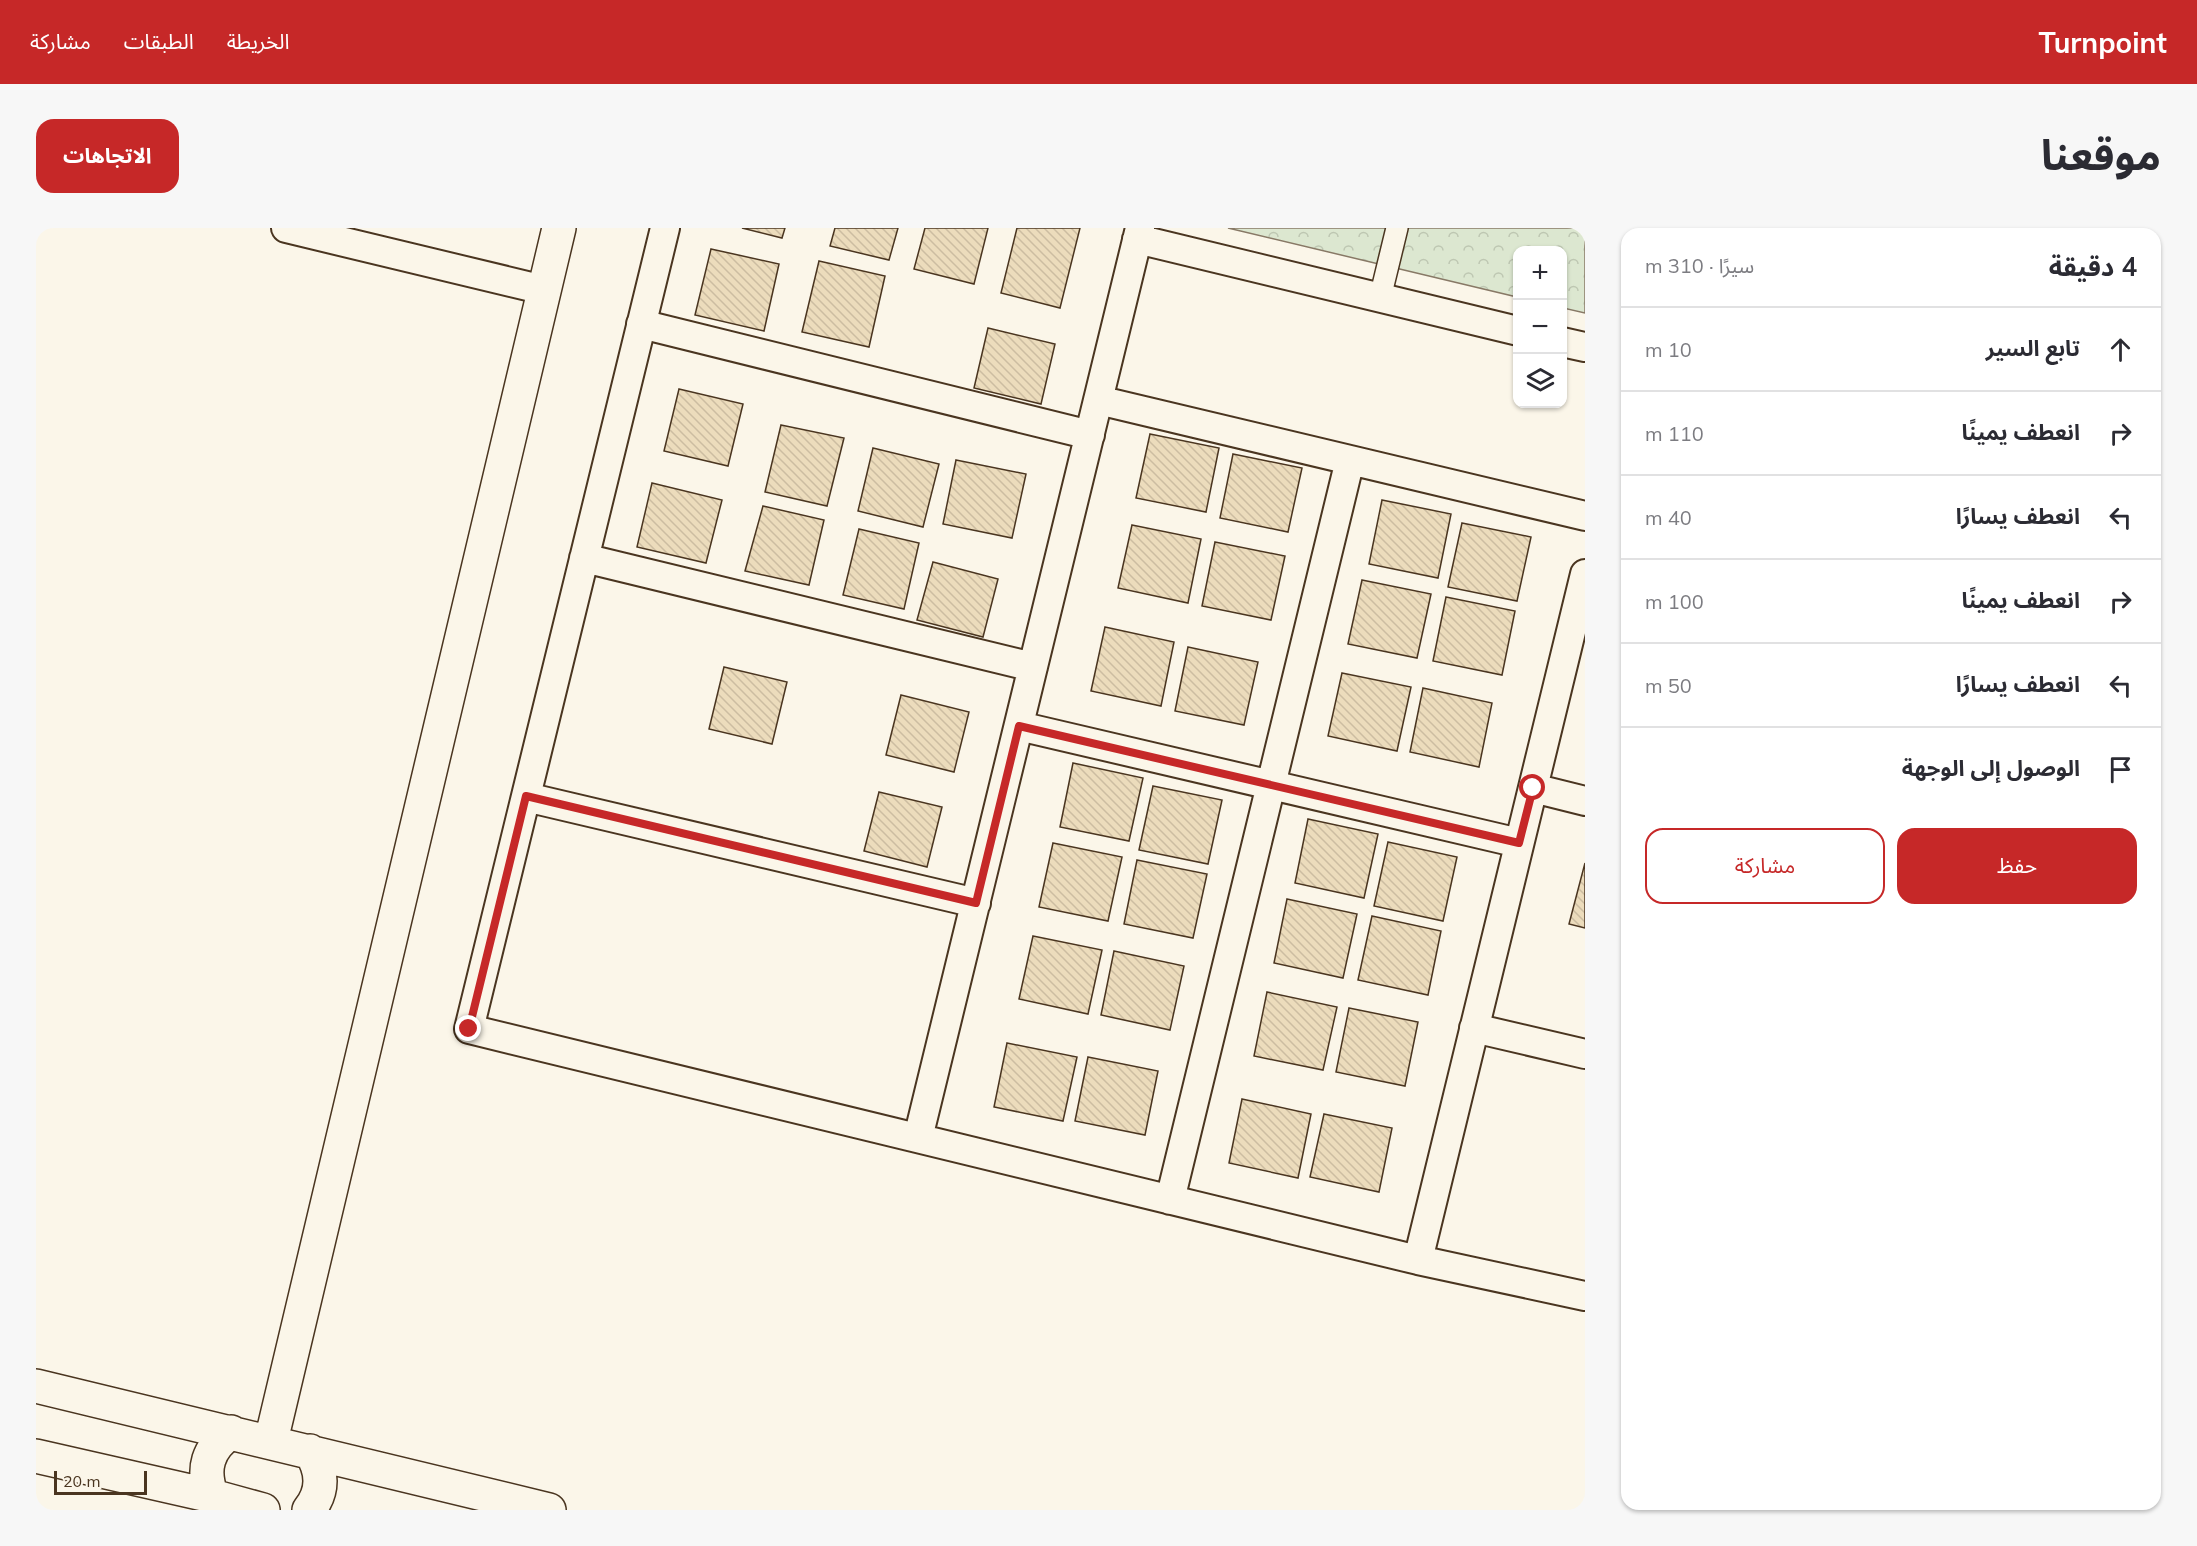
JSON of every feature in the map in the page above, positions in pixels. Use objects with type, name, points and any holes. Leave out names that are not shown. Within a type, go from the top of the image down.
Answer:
[{"type":"street","points":[[286,228],[544,290]]},
{"type":"street","points":[[271,1441],[559,228]]},
{"type":"street","points":[[664,228],[469,1029],[1418,1260],[1585,1296]]},
{"type":"street","points":[[1380,298],[1397,228]]},
{"type":"street","points":[[918,1138],[1139,234],[1380,298],[1513,330]]},
{"type":"street","points":[[641,324],[1090,435]]},
{"type":"street","points":[[1567,343],[1585,347]]},
{"type":"street","points":[[1098,400],[1585,516]]},
{"type":"street","points":[[1170,1200],[1350,460]]},
{"type":"street","points":[[584,558],[1033,667]]},
{"type":"street","points":[[1418,1260],[1585,574]]},
{"type":"street","points":[[1019,726],[1519,843]]},
{"type":"street","points":[[1533,788],[1585,801]]},
{"type":"street","points":[[526,796],[976,903]]},
{"type":"street","points":[[1474,1028],[1585,1054]]},
{"type":"street","points":[[36,1386],[549,1510]]},
{"type":"street","points":[[231,1432],[213,1448],[207,1460],[207,1485],[237,1505]]},
{"type":"street","points":[[309,1510],[317,1497],[320,1479],[317,1461],[310,1451]]},
{"type":"street","points":[[36,1456],[237,1505]]},
{"type":"green space","points":[[1228,228],[1585,228],[1585,313],[1567,309],[1567,246],[1513,246],[1513,296]]},
{"type":"building","points":[[742,228],[785,228],[782,238]]},
{"type":"building","points":[[835,228],[898,228],[889,260],[830,246]]},
{"type":"building","points":[[925,228],[988,228],[974,284],[914,269]]},
{"type":"building","points":[[1017,228],[1080,228],[1060,308],[1001,293]]},
{"type":"building","points":[[711,249],[779,264],[764,331],[695,315]]},
{"type":"building","points":[[819,261],[885,276],[869,347],[802,332]]},
{"type":"building","points":[[988,328],[1055,344],[1041,404],[974,388]]},
{"type":"building","points":[[679,389],[743,404],[728,466],[664,451]]},
{"type":"building","points":[[781,425],[844,438],[827,506],[765,492]]},
{"type":"building","points":[[1150,434],[1219,448],[1206,512],[1136,498]]},
{"type":"building","points":[[873,448],[939,464],[923,527],[858,511]]},
{"type":"building","points":[[1233,454],[1302,468],[1288,532],[1220,518]]},
{"type":"building","points":[[956,460],[1026,474],[1012,538],[943,524]]},
{"type":"building","points":[[652,483],[722,500],[706,563],[637,547]]},
{"type":"building","points":[[1382,500],[1451,514],[1438,578],[1369,564]]},
{"type":"building","points":[[763,506],[824,520],[809,585],[745,571]]},
{"type":"building","points":[[1462,523],[1531,537],[1517,601],[1448,587]]},
{"type":"building","points":[[1132,525],[1201,539],[1188,603],[1118,588]]},
{"type":"building","points":[[859,529],[919,543],[904,609],[843,595]]},
{"type":"building","points":[[1215,542],[1285,556],[1271,620],[1202,606]]},
{"type":"building","points":[[933,562],[998,579],[983,637],[917,620]]},
{"type":"building","points":[[1362,580],[1431,594],[1417,658],[1348,644]]},
{"type":"building","points":[[1446,597],[1515,611],[1502,675],[1433,661]]},
{"type":"building","points":[[1105,627],[1174,642],[1161,706],[1091,691]]},
{"type":"building","points":[[1188,647],[1258,662],[1244,725],[1175,711]]},
{"type":"building","points":[[724,667],[787,682],[772,744],[709,729]]},
{"type":"building","points":[[1342,673],[1411,687],[1397,751],[1328,736]]},
{"type":"building","points":[[1423,688],[1492,703],[1479,767],[1410,752]]},
{"type":"building","points":[[901,695],[969,712],[954,772],[886,755]]},
{"type":"building","points":[[1073,763],[1143,778],[1129,841],[1060,827]]},
{"type":"building","points":[[1153,786],[1222,800],[1208,864],[1139,850]]},
{"type":"building","points":[[879,792],[942,807],[927,867],[864,851]]},
{"type":"building","points":[[1308,819],[1378,834],[1364,898],[1295,883]]},
{"type":"building","points":[[1388,842],[1457,857],[1443,921],[1374,906]]},
{"type":"building","points":[[1053,843],[1122,857],[1108,921],[1039,907]]},
{"type":"building","points":[[1137,860],[1207,874],[1193,938],[1124,924]]},
{"type":"building","points":[[1585,863],[1585,928],[1569,924]]},
{"type":"building","points":[[1287,899],[1357,914],[1343,978],[1274,963]]},
{"type":"building","points":[[1372,916],[1441,931],[1428,995],[1358,980]]},
{"type":"building","points":[[1033,936],[1102,950],[1088,1014],[1019,999]]},
{"type":"building","points":[[1114,951],[1184,966],[1170,1030],[1101,1015]]},
{"type":"building","points":[[1267,992],[1337,1007],[1323,1070],[1254,1056]]},
{"type":"building","points":[[1349,1008],[1418,1022],[1405,1086],[1336,1072]]},
{"type":"building","points":[[1007,1043],[1077,1057],[1063,1121],[994,1107]]},
{"type":"building","points":[[1088,1057],[1158,1071],[1145,1135],[1075,1121]]},
{"type":"building","points":[[1242,1099],[1311,1114],[1298,1178],[1229,1163]]},
{"type":"building","points":[[1324,1114],[1392,1128],[1379,1192],[1310,1177]]},
{"type":"route","points":[[469,1029],[526,796],[976,903],[1019,726],[1519,843],[1533,788]]}]
